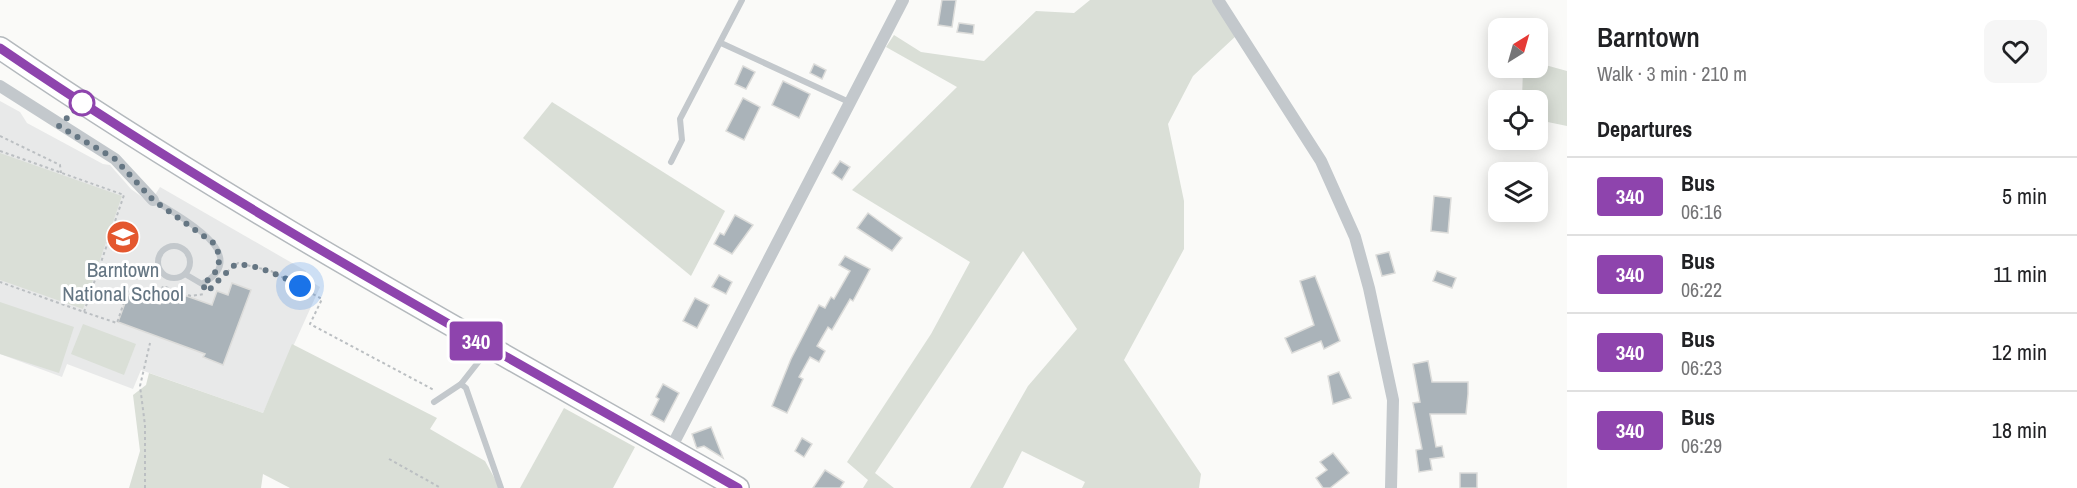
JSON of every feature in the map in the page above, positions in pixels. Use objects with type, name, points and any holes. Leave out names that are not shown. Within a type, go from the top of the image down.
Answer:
[{"type":"highway","points":[[0,48],[206,182],[489,348],[738,488]]},
{"type":"street","points":[[670,450],[903,0]]},
{"type":"street","points":[[1218,0],[1321,160],[1355,237],[1370,288],[1394,400],[1391,488]]},
{"type":"street","points":[[0,86],[115,159],[153,200]]},
{"type":"lane","points":[[671,162],[682,140],[680,119],[742,0]]},
{"type":"lane","points":[[721,43],[849,102]]},
{"type":"lane","points":[[153,200],[215,244],[220,254],[219,267],[210,279],[202,284],[185,274]]},
{"type":"lane","points":[[180,247],[188,254],[190,265],[185,274],[176,278],[162,273],[158,264],[164,249],[180,247]]},
{"type":"lane","points":[[434,402],[461,384],[489,348]]},
{"type":"lane","points":[[461,384],[466,388],[501,488]]},
{"type":"path","points":[[0,136],[60,165],[61,173]]},
{"type":"path","points":[[0,151],[124,195],[84,312]]},
{"type":"path","points":[[221,279],[238,263],[271,271],[322,299],[310,324],[435,388],[434,402]]},
{"type":"path","points":[[0,282],[117,324],[128,290],[158,301],[163,286],[191,296],[207,292],[202,284]]},
{"type":"path","points":[[145,488],[145,425],[140,386],[150,343]]},
{"type":"path","points":[[389,459],[441,488]]},
{"type":"shaded area","points":[[1090,0],[1213,0],[1237,35],[1193,76],[1168,124],[1184,201],[1184,249],[1124,360],[1201,474],[1199,488],[1082,488],[1085,482],[1022,451],[1003,488],[970,488],[1028,386],[1077,329],[1023,251],[875,473],[894,488],[863,488],[868,480],[847,462],[931,334],[970,262],[852,190],[957,87],[886,47],[894,35],[921,52],[984,61],[1036,11],[1074,13]]},
{"type":"shaded area","points":[[1548,66],[1567,71],[1567,126],[1548,122],[1548,90],[1522,90],[1523,78],[1548,78]]},
{"type":"shaded area","name":"Barntown National School","points":[[0,101],[20,112],[27,123],[103,164],[110,165],[131,189],[150,203],[160,187],[306,271],[304,277],[320,287],[263,413],[141,370],[133,389],[67,364],[62,377],[0,354]]},
{"type":"shaded area","points":[[552,102],[725,211],[691,276],[523,138]]},
{"type":"shaded area","points":[[0,153],[122,196],[83,309],[0,280]]},
{"type":"shaded area","points":[[0,302],[74,327],[59,373],[0,354]]},
{"type":"shaded area","points":[[83,324],[136,344],[124,375],[71,354]]},
{"type":"shaded area","points":[[292,344],[437,418],[430,429],[485,461],[500,488],[290,488],[263,474],[261,488],[129,488],[140,451],[133,395],[146,385],[149,373],[263,413]]},
{"type":"shaded area","points":[[564,408],[635,447],[613,488],[520,488]]},
{"type":"building","points":[[942,0],[956,0],[952,27],[938,25]]},
{"type":"building","points":[[959,23],[974,25],[973,34],[957,32]]},
{"type":"building","points":[[814,64],[826,70],[822,79],[810,73]]},
{"type":"building","points":[[743,66],[755,72],[746,89],[735,84]]},
{"type":"building","points":[[783,81],[810,94],[799,118],[772,105]]},
{"type":"building","points":[[743,98],[760,107],[744,140],[726,131]]},
{"type":"building","points":[[840,161],[850,167],[842,180],[832,173]]},
{"type":"building","points":[[1434,196],[1451,198],[1448,233],[1431,231]]},
{"type":"building","points":[[868,213],[902,238],[892,251],[857,228]]},
{"type":"building","points":[[735,215],[753,225],[732,254],[714,244],[720,233],[724,235]]},
{"type":"building","points":[[1389,252],[1395,273],[1382,276],[1376,255]]},
{"type":"building","points":[[845,256],[870,269],[853,301],[850,299],[832,330],[828,327],[817,346],[825,351],[819,362],[810,357],[799,377],[803,379],[787,413],[772,406],[791,359],[819,305],[825,308],[831,297],[834,299],[850,271],[839,265]]},
{"type":"building","points":[[1437,271],[1456,278],[1452,288],[1433,281]]},
{"type":"building","points":[[719,275],[732,282],[726,294],[712,287]]},
{"type":"building","points":[[1315,276],[1340,341],[1324,349],[1321,341],[1292,353],[1285,338],[1314,325],[1300,281]]},
{"type":"building","points":[[232,283],[251,290],[223,365],[203,357],[205,354],[118,322],[128,295],[160,304],[164,292],[177,297],[178,293],[212,305],[217,291],[228,295]]},
{"type":"building","points":[[695,298],[709,305],[697,328],[683,321]]},
{"type":"building","points":[[1428,361],[1432,382],[1468,382],[1468,394],[1466,414],[1430,414],[1436,447],[1442,446],[1444,457],[1430,459],[1432,470],[1419,472],[1416,450],[1422,449],[1413,403],[1420,402],[1413,364]]},
{"type":"building","points":[[1339,372],[1351,398],[1333,404],[1328,376]]},
{"type":"building","points":[[663,384],[679,393],[664,422],[651,415],[659,399],[656,397]]},
{"type":"building","points":[[711,427],[723,458],[704,446],[697,448],[696,446],[692,434]]},
{"type":"building","points":[[802,438],[812,444],[804,457],[795,451]]},
{"type":"building","points":[[1333,453],[1349,473],[1330,488],[1323,488],[1316,478],[1327,470],[1320,462]]},
{"type":"building","points":[[825,470],[844,482],[840,488],[813,488]]},
{"type":"building","points":[[1460,473],[1477,473],[1477,488],[1460,488]]},
{"type":"bus line","name":"340","points":[[0,48],[206,182],[370,280],[738,488]]},
{"type":"place","name":"Barntown National School","points":[[123,237]]},
{"type":"route","points":[[82,103],[59,126],[115,159],[153,200],[202,232],[215,244],[220,254],[219,267],[210,279],[202,284],[207,292],[238,263],[271,271],[300,286]]}]
